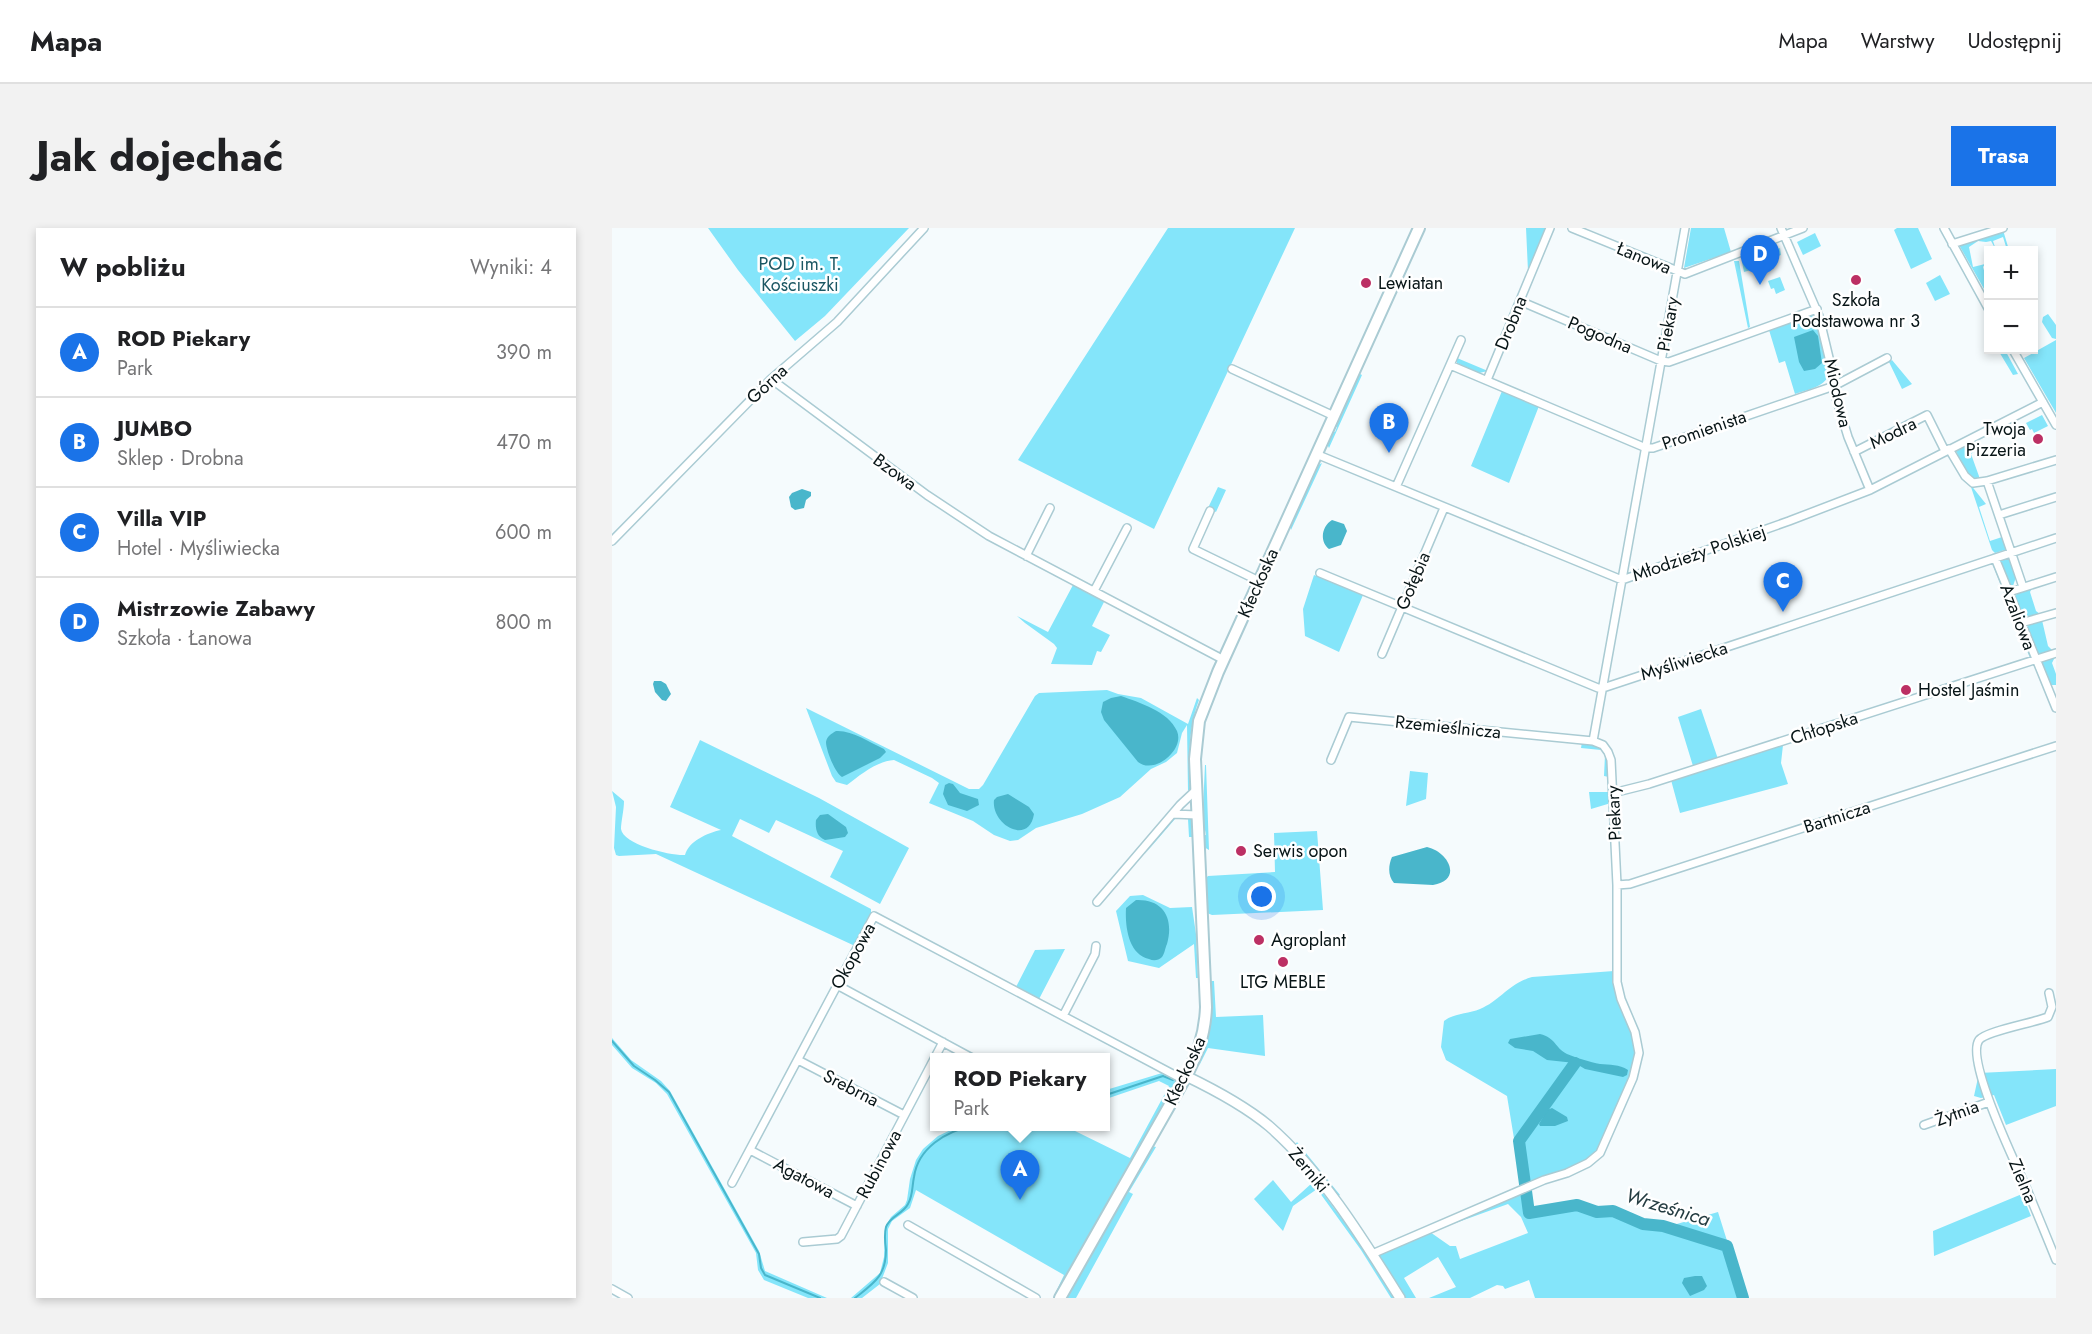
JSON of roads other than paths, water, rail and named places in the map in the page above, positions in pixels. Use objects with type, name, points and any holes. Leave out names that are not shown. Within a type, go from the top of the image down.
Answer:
[{"type":"main road","name":"Kłeckoska","points":[[1060,1298],[1200,1048],[1206,1020],[1195,759],[1198,726],[1205,702],[1419,228]]},
{"type":"street","name":"Górna","points":[[612,541],[771,379],[837,322],[924,228]]},
{"type":"street","name":"Drobna","points":[[1487,380],[1550,228]]},
{"type":"street","name":"Łanowa","points":[[1572,228],[1685,274],[1785,237],[1803,228]]},
{"type":"street","name":"Piekary","points":[[1372,1254],[1588,1163],[1600,1153],[1633,1078],[1639,1053],[1635,1032],[1621,999],[1617,982],[1617,885],[1613,793],[1608,752],[1603,745],[1593,741],[1685,228]]},
{"type":"street","name":"Miodowa","points":[[1781,228],[1817,309],[1834,386],[1854,452],[1870,490]]},
{"type":"street","points":[[1944,228],[1984,300]]},
{"type":"street","points":[[1952,244],[2003,228]]},
{"type":"street","name":"Pogodna","points":[[1520,301],[1661,361]]},
{"type":"street","points":[[1661,361],[1669,362],[1817,309]]},
{"type":"street","points":[[1396,488],[1461,340]]},
{"type":"street","points":[[2015,354],[2056,425]]},
{"type":"street","name":"Promienista","points":[[1487,380],[1646,448],[1664,444],[1834,386],[1887,358]]},
{"type":"street","points":[[1450,365],[1487,380]]},
{"type":"street","points":[[1232,369],[1334,416]]},
{"type":"street","name":"Bzowa","points":[[771,379],[927,495],[989,536],[1224,660]]},
{"type":"street","name":"Młodzieży Polskiej","points":[[1316,454],[1622,580],[1870,490],[2043,402]]},
{"type":"street","name":"Modra","points":[[1854,452],[1927,415],[1947,450]]},
{"type":"street","points":[[1947,450],[1970,481],[1977,484],[2056,460]]},
{"type":"street","name":"Azaliowa","points":[[1987,481],[2023,587]]},
{"type":"street","points":[[1999,515],[2056,497]]},
{"type":"street","points":[[1026,556],[1050,508]]},
{"type":"street","name":"Gołębia","points":[[1382,654],[1444,508]]},
{"type":"street","points":[[1210,511],[1193,549],[1259,581]]},
{"type":"street","points":[[1094,591],[1127,528]]},
{"type":"street","name":"Myśliwiecka","points":[[1603,688],[2056,538]]},
{"type":"street","name":"Azaliowa","points":[[1995,558],[2035,660],[2053,691],[2056,708]]},
{"type":"street","points":[[1320,573],[1598,688],[1603,688]]},
{"type":"street","points":[[2009,592],[2056,577]]},
{"type":"street","points":[[2021,623],[2056,613]]},
{"type":"street","name":"Chłopska","points":[[1613,793],[1660,781],[2056,653]]},
{"type":"street","name":"Rzemieślnicza","points":[[1331,760],[1349,717],[1593,741]]},
{"type":"street","name":"Bartnicza","points":[[1617,885],[1630,884],[2056,746]]},
{"type":"street","points":[[1096,902],[1196,790]]},
{"type":"street","points":[[1173,814],[1197,815]]},
{"type":"street","name":"Okopowa","points":[[732,1183],[874,916],[1185,1078]]},
{"type":"street","points":[[1063,1016],[1095,954],[1096,946]]},
{"type":"street","points":[[837,985],[963,1053]]},
{"type":"street","name":"Zielna","points":[[2049,993],[2052,1007],[2048,1017],[2030,1024],[1986,1034],[1977,1044],[1979,1071],[1989,1102],[2056,1260]]},
{"type":"street","name":"Rubinowa","points":[[937,1053],[943,1042]]},
{"type":"street","name":"Srebrna","points":[[798,1060],[904,1115]]},
{"type":"street","name":"Rubinowa","points":[[803,1242],[837,1239],[841,1236],[930,1066]]},
{"type":"street","name":"Żerniki","points":[[1185,1078],[1248,1110],[1271,1128],[1311,1170],[1372,1254],[1400,1298]]},
{"type":"street","name":"Żytnia","points":[[1924,1125],[1989,1102]]},
{"type":"street","name":"Agatowa","points":[[750,1150],[857,1206]]},
{"type":"street","points":[[908,1225],[1036,1298]]},
{"type":"street","points":[[884,1281],[913,1298]]},
{"type":"street","points":[[612,1289],[628,1298]]},
{"type":"waterway","points":[[612,1041],[634,1066],[669,1092],[759,1254],[761,1268],[765,1275],[820,1298]]},
{"type":"waterway","name":"Wrześnica","points":[[1525,1184],[1519,1141],[1575,1063]]},
{"type":"waterway","points":[[1110,1094],[1163,1076],[1173,1080]]},
{"type":"waterway","points":[[855,1298],[881,1273],[886,1250],[886,1227],[890,1220],[910,1201],[913,1180],[921,1158],[935,1142],[956,1131]]},
{"type":"waterway","name":"Wrześnica","points":[[1526,1191],[1529,1213],[1577,1205],[1597,1212],[1613,1211],[1643,1224],[1663,1226],[1727,1246],[1743,1298]]},
{"type":"place","name":"Szkoła Podstawowa nr 3","points":[[1856,280]]},
{"type":"place","name":"Lewiatan","points":[[1366,283]]},
{"type":"place","name":"Mistrzowie Zabawy","points":[[1760,285]]},
{"type":"place","name":"Twoja Pizzeria","points":[[2038,439]]},
{"type":"place","name":"JUMBO","points":[[1389,453]]},
{"type":"place","name":"Villa VIP","points":[[1783,612]]},
{"type":"place","name":"Hostel Jaśmin","points":[[1906,690]]},
{"type":"place","name":"Serwis opon","points":[[1241,851]]},
{"type":"place","name":"Agroplant","points":[[1259,940]]},
{"type":"place","name":"LTG MEBLE","points":[[1283,962]]},
{"type":"place","name":"ROD Piekary","points":[[1020,1200]]},
{"type":"park label","name":"POD im. T. Kościuszki","points":[[800,274]]}]
